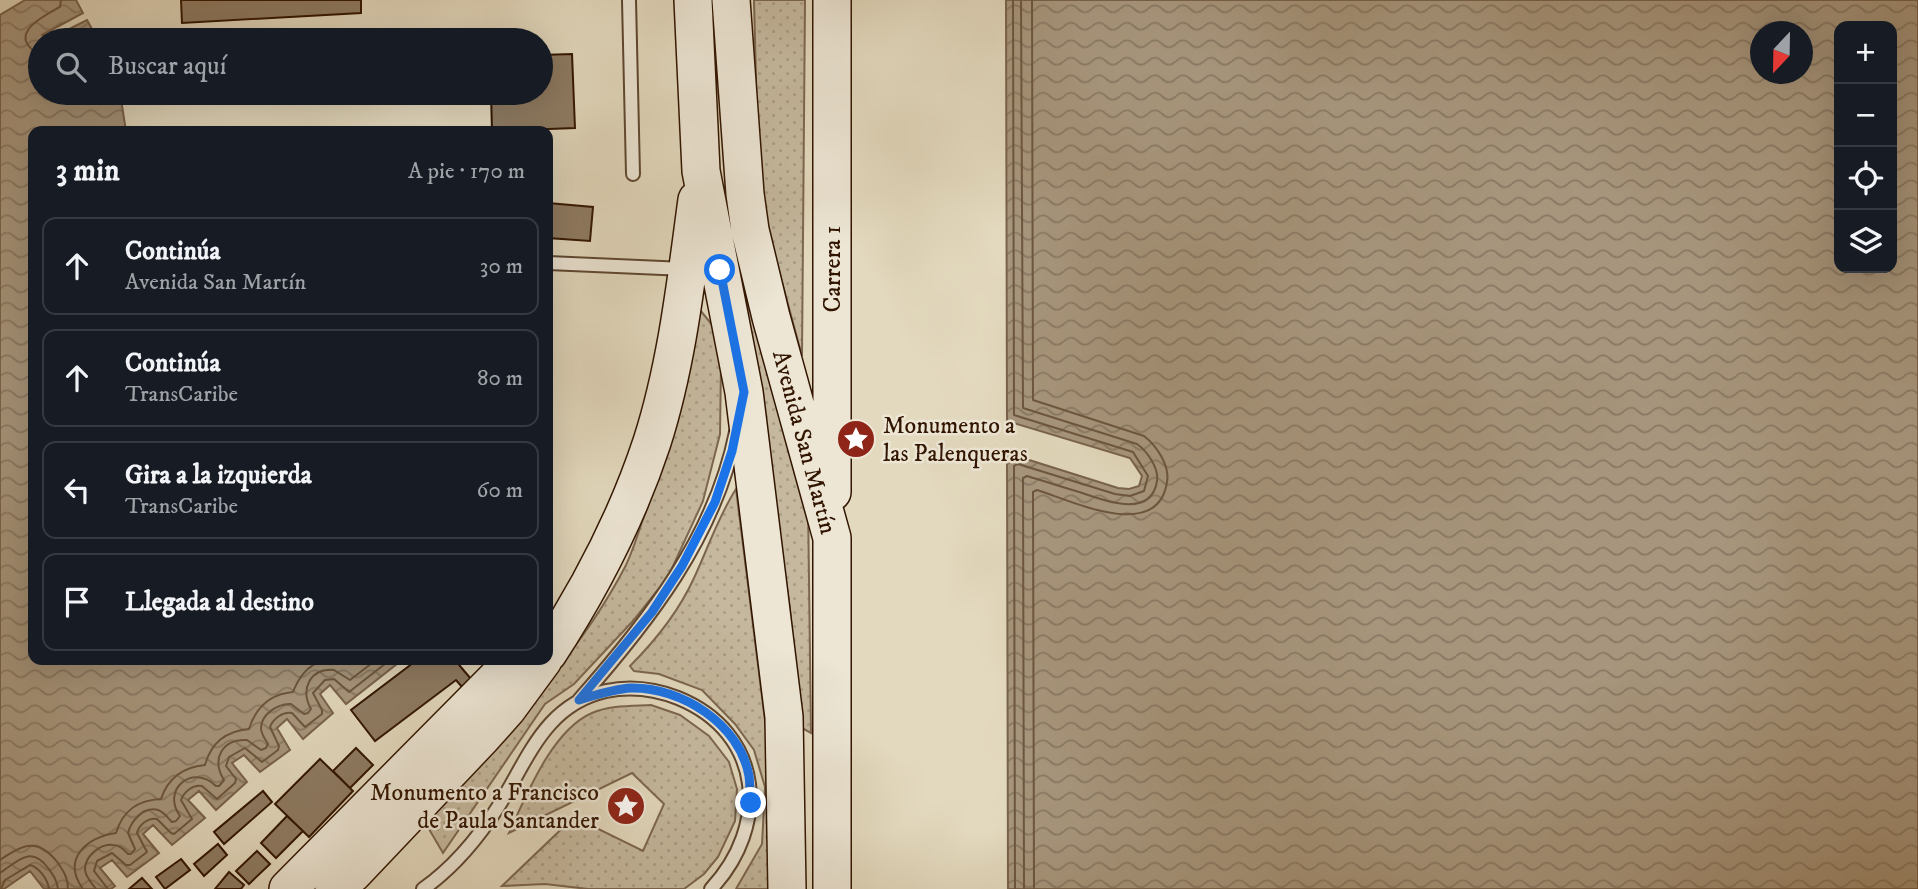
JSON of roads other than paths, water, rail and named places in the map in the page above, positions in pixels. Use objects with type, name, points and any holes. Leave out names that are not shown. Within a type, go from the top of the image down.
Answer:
[{"type":"main road","name":"Avenida San Martín","points":[[693,0],[701,171],[744,392],[784,717],[787,889]]},
{"type":"main road","name":"Avenida San Martín","points":[[731,0],[745,194],[722,270],[832,538],[832,889]]},
{"type":"main road","name":"Carrera 1","points":[[832,0],[832,538]]},
{"type":"main road","points":[[553,641],[560,625],[605,558],[652,441],[670,373],[722,270]]},
{"type":"main road","points":[[288,889],[513,665]]},
{"type":"main road","points":[[334,889],[353,873],[482,737],[540,665]]},
{"type":"lane","points":[[629,0],[633,174]]},
{"type":"lane","points":[[553,263],[722,270]]},
{"type":"lane","points":[[423,889],[457,860],[475,839],[553,719],[579,700],[652,612],[682,566],[715,502],[732,451],[744,392]]},
{"type":"lane","points":[[579,700],[605,691],[633,688],[661,691],[695,705],[721,724],[739,751],[749,774],[751,803],[746,831],[734,858],[711,889]]},
{"type":"water","points":[[25,0],[76,0],[83,13],[55,28],[28,28],[28,105],[122,105],[125,126],[28,126],[28,665],[396,665],[346,704],[330,685],[320,694],[333,713],[303,739],[287,719],[277,728],[290,750],[260,772],[244,755],[232,763],[247,782],[216,810],[199,791],[188,800],[205,818],[172,845],[153,825],[143,834],[159,853],[127,877],[112,860],[100,868],[115,886],[111,889],[44,889],[30,871],[0,889],[0,15]]},
{"type":"water","points":[[1006,0],[1918,0],[1918,889],[1008,889],[1007,453],[1118,488],[1129,489],[1139,486],[1142,476],[1130,458],[1007,421]]},
{"type":"water","points":[[87,20],[91,28],[71,28]]},
{"type":"place","name":"Monumento a las Palenqueras","points":[[856,439]]},
{"type":"place","name":"Monumento a Francisco de Paula Santander","points":[[626,806]]}]
